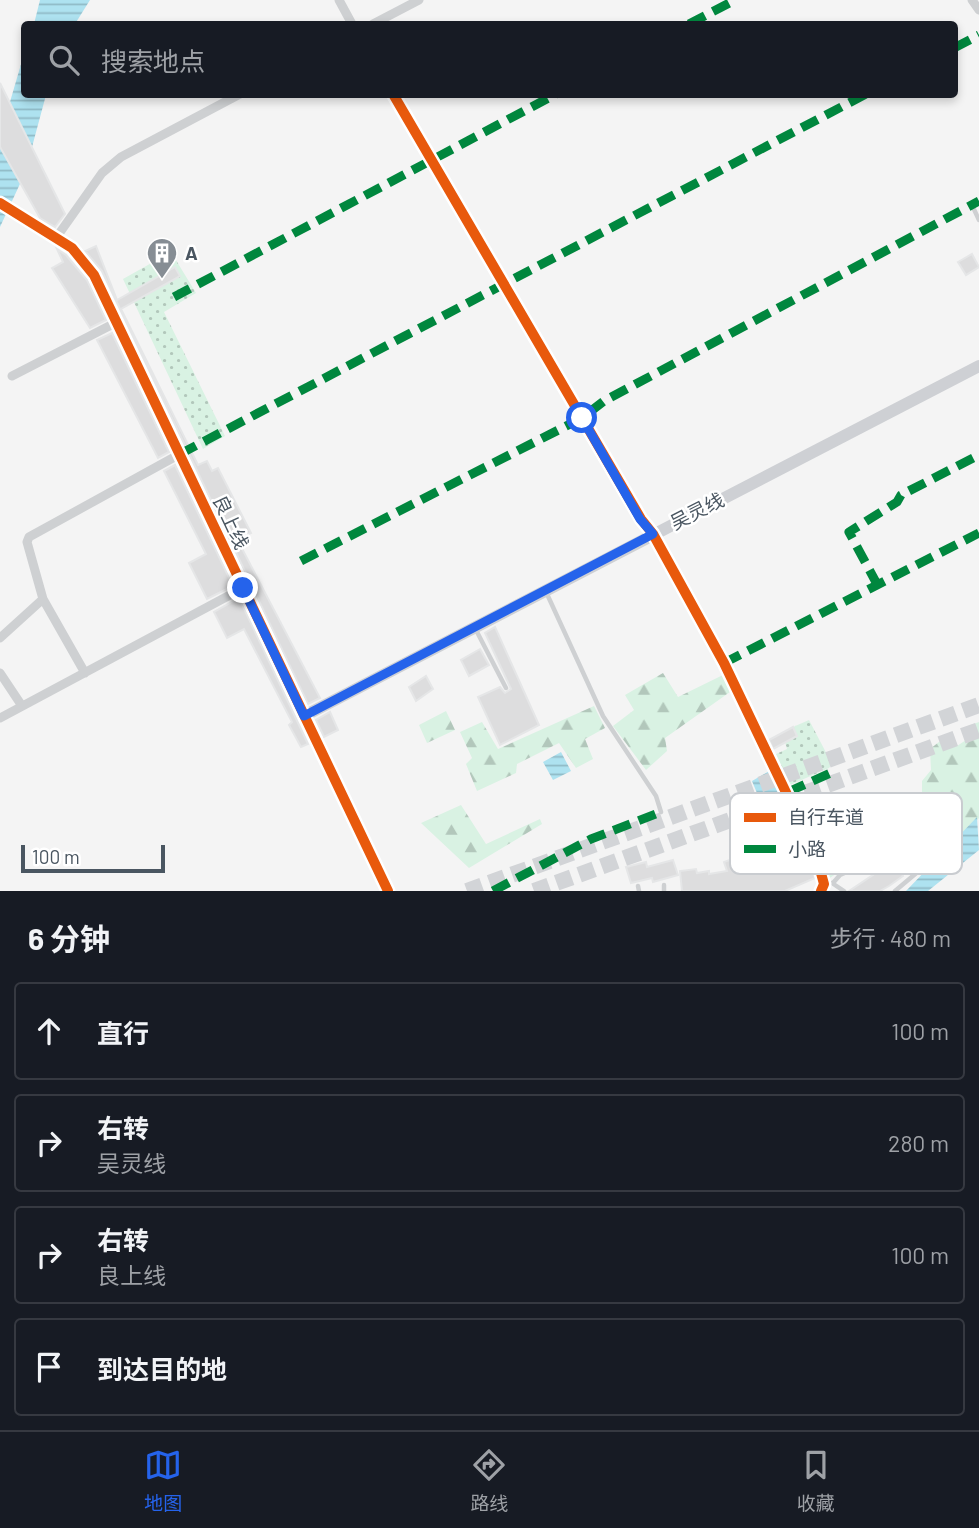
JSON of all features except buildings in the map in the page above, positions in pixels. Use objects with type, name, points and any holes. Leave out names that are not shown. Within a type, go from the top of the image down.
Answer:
[{"type":"street","points":[[339,0],[350,21]]},
{"type":"street","points":[[379,21],[419,0]]},
{"type":"street","points":[[972,0],[979,10]]},
{"type":"street","points":[[57,237],[102,173],[121,157],[232,98]]},
{"type":"street","points":[[395,98],[640,519],[653,534],[724,663],[788,793]]},
{"type":"street","name":"良上线","points":[[5,207],[57,237],[87,264],[388,891]]},
{"type":"street","points":[[12,376],[117,322]]},
{"type":"street","name":"吴灵线","points":[[304,716],[979,366]]},
{"type":"street","points":[[85,673],[43,599],[33,570],[29,537],[180,454]]},
{"type":"street","points":[[0,718],[243,588]]},
{"type":"street","points":[[0,638],[43,599]]},
{"type":"street","points":[[0,673],[22,706]]},
{"type":"lane","points":[[972,205],[979,220]]},
{"type":"lane","points":[[545,590],[603,716],[656,796],[661,812]]},
{"type":"lane","points":[[474,626],[506,688]]},
{"type":"lane","points":[[826,886],[843,874]]},
{"type":"lane","points":[[895,891],[915,874]]},
{"type":"lane","points":[[826,886],[844,891]]},
{"type":"green space","points":[[171,252],[196,293],[164,312],[225,436],[203,449],[123,279]]},
{"type":"green space","points":[[663,673],[678,697],[723,675],[730,692],[665,738],[667,751],[646,770],[613,726],[634,710],[625,695]]},
{"type":"green space","points":[[594,706],[605,728],[585,739],[593,759],[576,768],[559,743],[517,764],[516,773],[477,791],[466,764],[472,758],[460,732],[482,722],[498,749]]},
{"type":"green space","points":[[446,711],[455,730],[427,743],[419,725]]},
{"type":"green space","points":[[809,720],[832,764],[829,768],[790,785],[774,755],[787,749],[785,742],[797,736],[793,727]]},
{"type":"green space","points":[[979,722],[979,818],[962,835],[962,793],[922,793],[922,781],[931,770],[930,749],[944,738],[957,746],[972,736],[968,726]]},
{"type":"green space","points":[[461,805],[486,844],[540,819],[542,824],[469,868],[421,823]]},
{"type":"water","points":[[40,0],[90,0],[77,21],[35,21]]},
{"type":"water","points":[[21,64],[21,98],[45,98],[25,173],[0,227],[0,136]]},
{"type":"water","points":[[561,752],[571,771],[553,780],[543,762]]},
{"type":"water","points":[[771,770],[782,793],[757,793],[752,781]]},
{"type":"water","points":[[977,817],[979,850],[962,864],[962,833]]},
{"type":"water","points":[[922,874],[949,874],[928,891],[906,891]]},
{"type":"tunnel","points":[[737,793],[979,705]]},
{"type":"tunnel","points":[[805,793],[979,730]]},
{"type":"tunnel","points":[[467,891],[730,795]]},
{"type":"tunnel","points":[[534,891],[730,820]]},
{"type":"marked path","points":[[695,21],[735,0]]},
{"type":"marked path","points":[[958,46],[979,35]]},
{"type":"marked path","points":[[174,297],[548,98]]},
{"type":"marked path","points":[[180,454],[858,98]]},
{"type":"marked path","points":[[301,561],[582,418],[604,401],[979,201]]},
{"type":"marked path","points":[[878,586],[849,532],[897,502],[901,495],[979,455]]},
{"type":"marked path","points":[[724,663],[979,533]]},
{"type":"marked path","points":[[788,792],[835,771]]},
{"type":"marked path","points":[[493,891],[591,839],[661,812]]},
{"type":"cycle path","points":[[395,98],[641,519],[653,534],[724,663],[786,793]]},
{"type":"cycle path","points":[[0,203],[72,248],[94,275],[388,891]]},
{"type":"cycle path","points":[[821,874],[824,884],[821,891]]},
{"type":"place","name":"A","points":[[162,280]]},
{"type":"route","points":[[243,588],[304,716],[653,534],[640,519],[582,418]]}]
